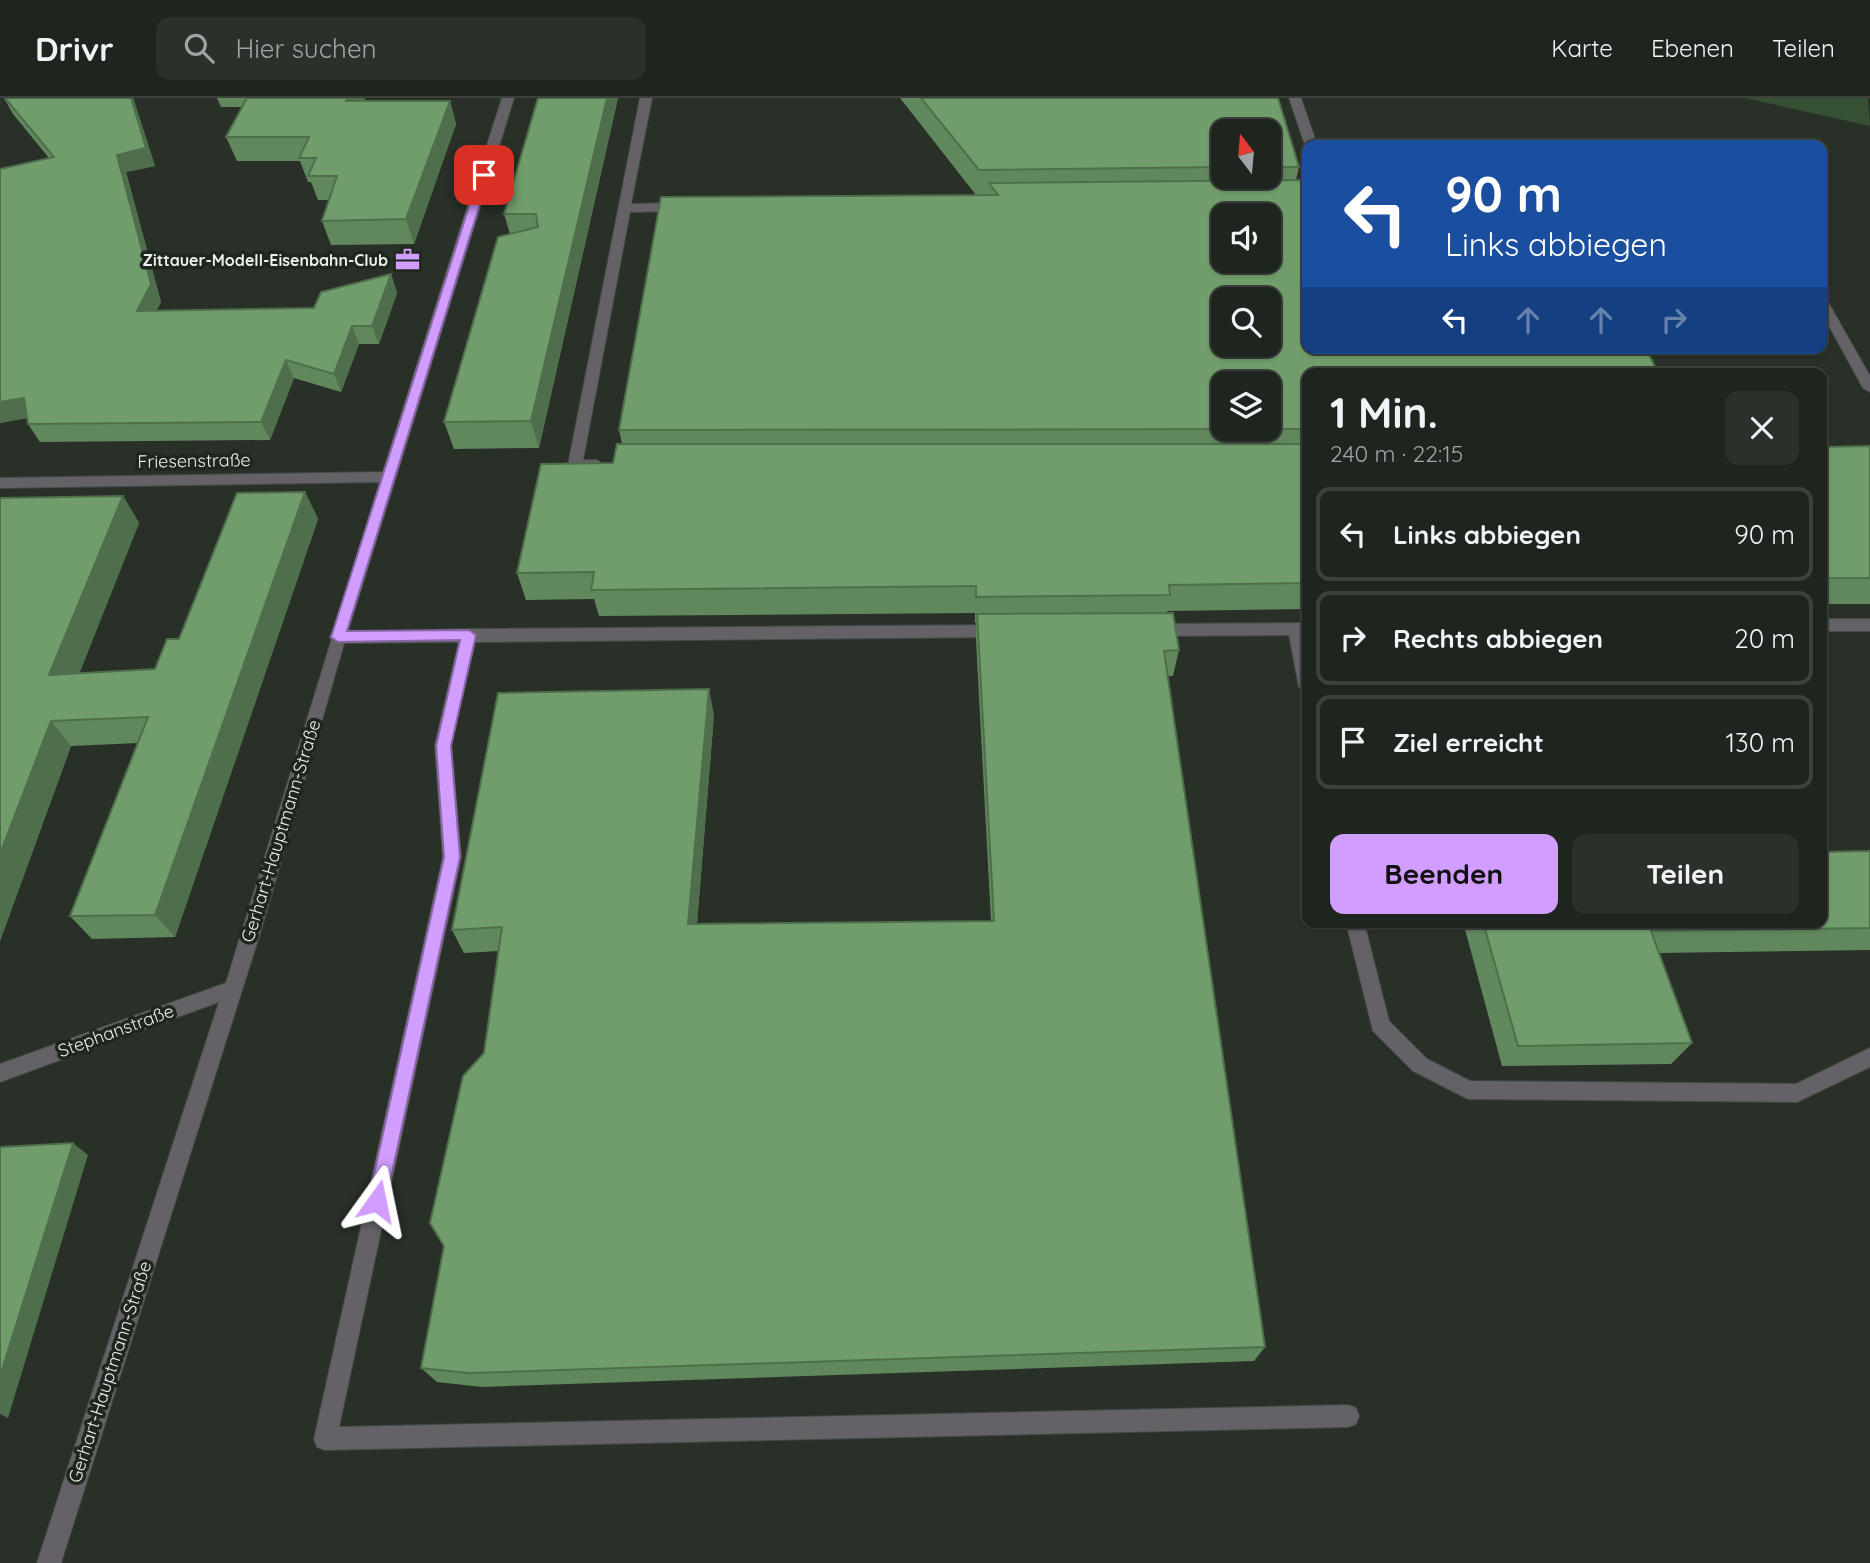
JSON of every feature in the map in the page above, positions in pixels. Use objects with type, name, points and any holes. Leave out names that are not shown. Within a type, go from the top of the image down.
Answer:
[{"type":"street","name":"Gerhart-Hauptmann-Straße","points":[[49,1563],[253,927],[338,637],[508,98]]},
{"type":"street","points":[[616,465],[575,465],[646,98]]},
{"type":"street","points":[[1295,98],[1309,140]]},
{"type":"street","points":[[625,208],[694,207]]},
{"type":"street","points":[[1827,311],[1870,388]]},
{"type":"street","name":"Friesenstraße","points":[[0,483],[389,477]]},
{"type":"street","points":[[1827,625],[1870,625]]},
{"type":"street","points":[[1144,630],[1301,629]]},
{"type":"street","points":[[338,637],[1020,631]]},
{"type":"street","points":[[469,635],[443,746],[452,857],[325,1439],[1348,1416]]},
{"type":"street","points":[[1357,928],[1380,1025],[1420,1065],[1468,1090],[1797,1093],[1870,1057]]},
{"type":"street","name":"Stephanstraße","points":[[0,1073],[232,989]]},
{"type":"green space","points":[[1745,98],[1868,98],[1870,126]]},
{"type":"building","points":[[5,98],[131,98],[146,148],[117,155],[151,284],[137,311],[314,308],[321,292],[391,274],[372,326],[352,326],[334,374],[286,360],[261,422],[28,424],[24,398],[0,402],[0,169],[54,157]]},
{"type":"building","points":[[247,98],[450,101],[406,219],[322,221],[337,176],[308,176],[316,158],[299,158],[309,137],[226,137]]},
{"type":"building","points":[[538,98],[607,98],[531,421],[444,422],[498,237],[538,227],[536,214],[504,214]]},
{"type":"building","points":[[921,98],[1278,98],[1299,167],[1281,167],[1281,119],[1211,119],[1211,167],[979,170]]},
{"type":"building","points":[[1281,180],[1302,180],[1302,354],[1649,354],[1656,368],[1302,368],[1302,429],[1281,429],[1281,371],[1211,371],[1211,429],[619,430],[661,197],[998,195],[989,183],[1211,181],[1211,189],[1281,189]]},
{"type":"building","points":[[617,444],[1302,444],[1302,583],[1169,585],[1170,595],[976,597],[976,586],[591,590],[594,572],[517,573],[541,464],[613,463]]},
{"type":"building","points":[[1870,446],[1870,578],[1827,578],[1827,447]]},
{"type":"building","points":[[305,492],[155,915],[70,916],[148,717],[51,721],[0,854],[0,498],[123,496],[49,675],[155,669],[167,639],[179,639],[237,493]]},
{"type":"building","points":[[1173,613],[1179,650],[1164,651],[1265,1347],[468,1373],[421,1368],[444,1246],[430,1223],[463,1076],[484,1053],[502,927],[452,930],[498,693],[709,689],[688,924],[994,921],[977,614]]},
{"type":"building","points":[[1870,851],[1870,928],[1651,931],[1692,1043],[1518,1046],[1485,928],[1827,928],[1827,852]]},
{"type":"building","points":[[73,1143],[0,1376],[0,1147]]},
{"type":"place","name":"Zittauer-Modell-Eisenbahn-Club","points":[[408,260]]},
{"type":"route","points":[[377,1201],[452,857],[443,746],[469,635],[338,637],[484,175]]}]
